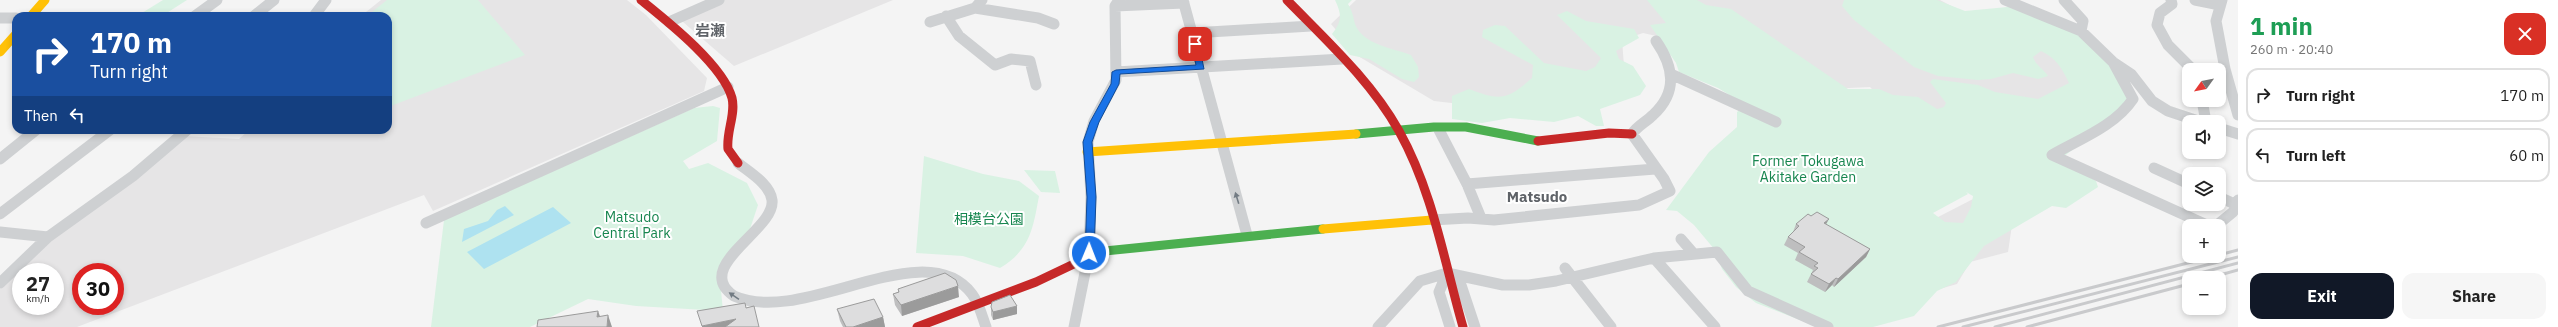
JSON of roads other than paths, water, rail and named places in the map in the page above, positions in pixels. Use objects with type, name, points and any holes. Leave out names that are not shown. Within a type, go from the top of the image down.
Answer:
[{"type":"street","points":[[34,12],[44,0]]},
{"type":"street","points":[[200,12],[217,0]]},
{"type":"street","points":[[259,12],[274,0]]},
{"type":"street","points":[[317,12],[326,0]]},
{"type":"street","points":[[641,0],[669,22],[715,69],[728,87],[733,109],[726,145],[732,159],[758,178],[770,194],[772,210],[752,237],[730,256],[725,265],[722,273],[723,282],[728,292],[737,299],[769,308],[798,308],[825,304],[887,281],[922,275],[949,279],[964,286],[972,294],[986,327]]},
{"type":"street","points":[[669,22],[719,0]]},
{"type":"street","points":[[975,8],[982,0]]},
{"type":"street","points":[[1287,0],[1372,93],[1399,132],[1411,158],[1432,220],[1463,327]]},
{"type":"street","points":[[2005,0],[2081,31],[2113,62],[2131,74],[2152,101],[2168,111],[2182,116]]},
{"type":"street","points":[[2064,0],[2083,21],[2081,31]]},
{"type":"street","points":[[2171,0],[2172,4],[2160,14],[2157,25],[2168,45],[2186,63]]},
{"type":"street","points":[[2195,0],[2221,2],[2216,21],[2218,37],[2238,115]]},
{"type":"street","points":[[1074,327],[1089,253],[1091,197],[1087,152],[1091,130],[1115,84],[1115,3],[1183,1],[1247,235]]},
{"type":"street","points":[[930,22],[975,8],[1038,18],[1054,24]]},
{"type":"street","points":[[946,16],[959,36],[995,65],[1011,59],[1030,61],[1036,85]]},
{"type":"street","points":[[0,18],[12,18]]},
{"type":"street","points":[[1192,32],[1311,26]]},
{"type":"street","points":[[0,52],[12,38]]},
{"type":"street","points":[[1632,134],[1669,96],[1674,75],[1669,60],[1656,41]]},
{"type":"street","points":[[1116,72],[1342,59]]},
{"type":"street","points":[[2113,62],[2133,99],[2130,105],[2119,115],[2052,155],[2194,219]]},
{"type":"street","points":[[1674,75],[1776,122]]},
{"type":"street","points":[[426,223],[728,87]]},
{"type":"street","points":[[918,327],[977,305],[1068,267],[1089,253],[1247,235],[1432,220],[1481,218],[1494,220],[1646,203],[1670,191],[1669,185],[1655,169],[1632,134],[1615,131],[1535,141],[1514,138],[1481,129],[1439,130],[1087,152]]},
{"type":"street","points":[[1439,130],[1467,184],[1481,218]]},
{"type":"street","points":[[2226,130],[2238,134]]},
{"type":"street","points":[[0,159],[31,134]]},
{"type":"street","points":[[0,214],[105,134]]},
{"type":"street","points":[[0,283],[48,237],[133,176],[182,134]]},
{"type":"street","points":[[2154,168],[2182,181]]},
{"type":"street","points":[[1467,184],[1655,169]]},
{"type":"street","points":[[2226,199],[2238,202],[2238,208],[2232,216],[2226,220]]},
{"type":"street","points":[[0,232],[48,237]]},
{"type":"street","points":[[1681,239],[1694,254]]},
{"type":"street","points":[[1378,327],[1420,281],[1447,273],[1516,286],[1542,284],[1568,272],[1654,258],[1717,252],[1748,291],[1828,327]]},
{"type":"street","points":[[1654,258],[1715,327]]},
{"type":"street","points":[[1568,272],[1611,327]]},
{"type":"street","points":[[1447,273],[1439,292],[1450,327]]},
{"type":"street","points":[[1447,273],[1461,285],[1475,327]]},
{"type":"water","points":[[505,206],[514,215],[462,242],[464,229],[488,221],[497,210]]},
{"type":"water","points":[[553,207],[571,223],[484,269],[467,252]]},
{"type":"railway","points":[[2226,253],[2238,250]]},
{"type":"railway","points":[[1963,327],[2238,257]]},
{"type":"railway","points":[[1938,327],[2188,263]]},
{"type":"railway","points":[[1995,327],[2238,263]]},
{"type":"railway","points":[[2226,273],[2238,270]]},
{"type":"railway","points":[[2027,327],[2182,286]]},
{"type":"district","name":"岩瀬","points":[[710,31]]},
{"type":"district","name":"Matsudo","points":[[1537,197]]},
{"type":"park label","name":"Former Tokugawa Akitake Garden","points":[[1808,170]]},
{"type":"park label","name":"相模台公園","points":[[989,219]]},
{"type":"park label","name":"Matsudo Central Park","points":[[632,226]]}]
